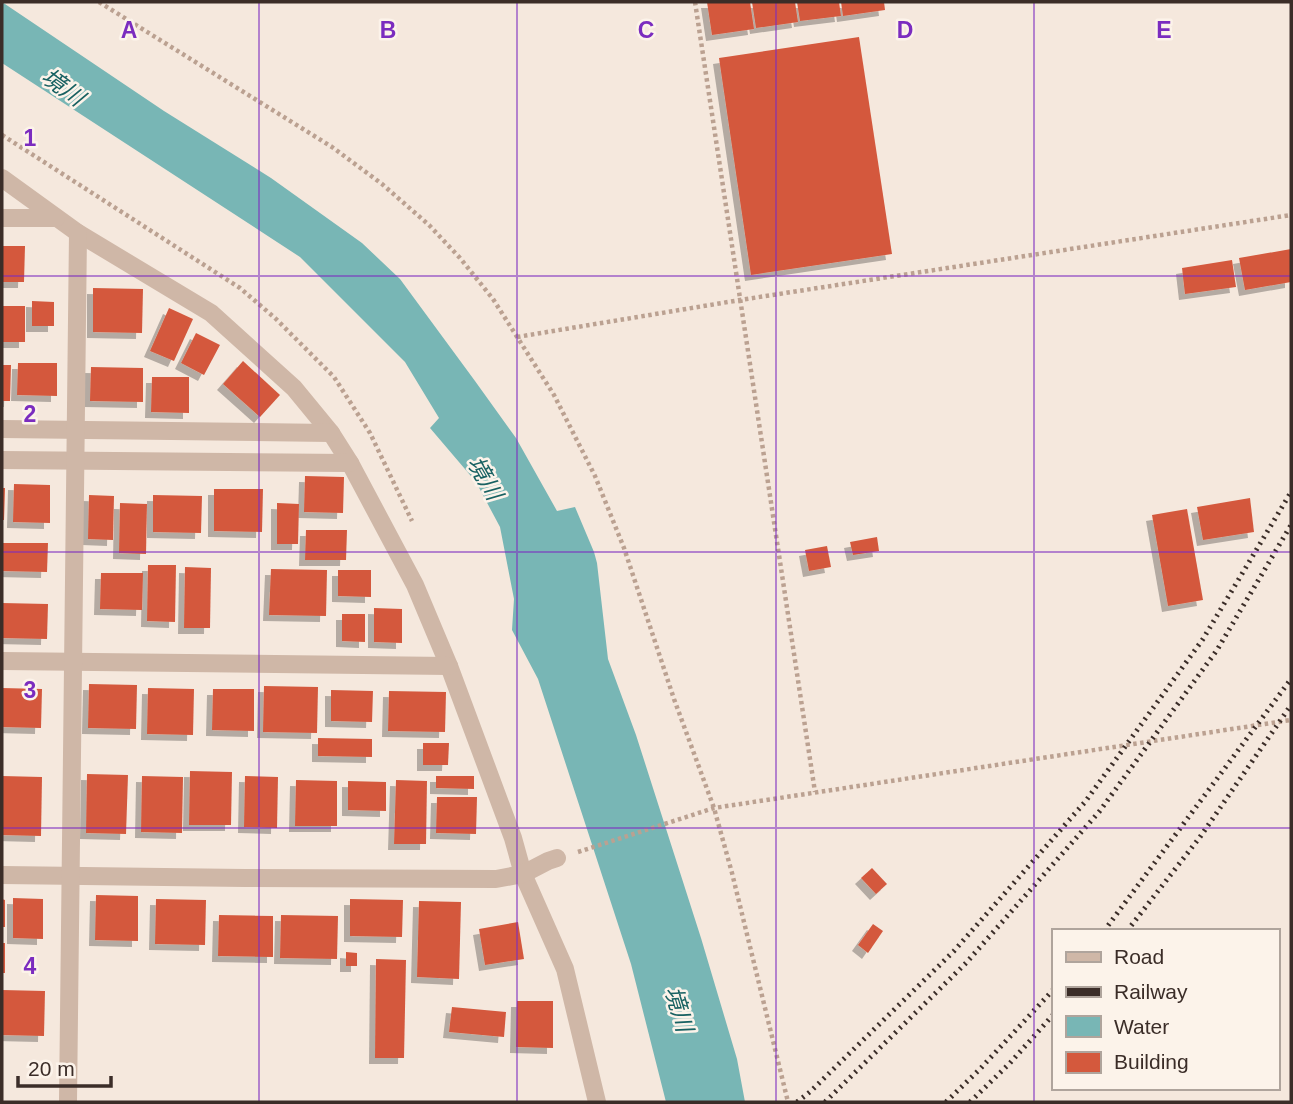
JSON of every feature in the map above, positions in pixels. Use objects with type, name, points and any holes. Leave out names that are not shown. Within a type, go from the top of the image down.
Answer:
[{"type":"street","points":[[2,178],[78,233],[211,313],[294,388],[331,433],[350,463],[415,585],[449,666],[513,838],[523,874],[565,969],[597,1102]]},
{"type":"street","points":[[2,218],[56,218]]},
{"type":"street","points":[[68,1102],[78,233]]},
{"type":"street","points":[[2,429],[331,433]]},
{"type":"street","points":[[2,460],[350,463]]},
{"type":"street","points":[[2,660],[449,666]]},
{"type":"street","points":[[2,874],[496,879],[523,874],[557,858]]},
{"type":"path","points":[[99,2],[321,140],[382,184],[429,225],[460,258],[493,299],[554,395],[595,476],[624,548],[674,699],[714,808],[788,1102]]},
{"type":"path","points":[[695,2],[814,792]]},
{"type":"path","points":[[517,337],[1291,215]]},
{"type":"path","points":[[557,858],[714,808],[1291,720]]},
{"type":"water","name":"境川","points":[[2,2],[164,111],[271,178],[362,243],[400,279],[475,381],[516,438],[557,511],[575,507],[597,563],[608,659],[636,735],[701,938],[737,1059],[745,1102],[666,1102],[631,964],[538,679],[512,630],[514,599],[500,527],[476,482],[430,428],[439,418],[405,362],[300,257],[2,63]]},
{"type":"building","points":[[707,2],[750,2],[754,29],[712,35]]},
{"type":"building","points":[[752,2],[795,2],[798,22],[756,28]]},
{"type":"building","points":[[797,2],[839,2],[841,16],[800,21]]},
{"type":"building","points":[[841,2],[884,2],[885,10],[843,16]]},
{"type":"building","points":[[859,37],[892,254],[751,275],[719,58]]},
{"type":"building","points":[[2,246],[25,246],[24,282],[2,282]]},
{"type":"building","points":[[1291,249],[1291,282],[1245,290],[1239,258]]},
{"type":"building","points":[[1232,260],[1236,287],[1185,294],[1182,268]]},
{"type":"building","points":[[93,288],[143,289],[142,333],[93,332]]},
{"type":"building","points":[[32,301],[54,302],[54,326],[32,326]]},
{"type":"building","points":[[2,306],[25,306],[25,342],[2,342]]},
{"type":"building","points":[[169,308],[193,319],[174,361],[150,351]]},
{"type":"building","points":[[196,333],[220,345],[204,375],[181,363]]},
{"type":"building","points":[[243,361],[280,395],[260,417],[223,384]]},
{"type":"building","points":[[18,363],[57,363],[57,396],[17,395]]},
{"type":"building","points":[[2,365],[11,365],[10,401],[2,401]]},
{"type":"building","points":[[91,367],[143,368],[143,402],[90,401]]},
{"type":"building","points":[[152,377],[189,377],[189,413],[151,412]]},
{"type":"building","points":[[305,476],[344,477],[343,513],[304,512]]},
{"type":"building","points":[[14,484],[50,485],[50,523],[13,522]]},
{"type":"building","points":[[2,488],[5,488],[4,520],[2,520]]},
{"type":"building","points":[[214,489],[263,489],[262,532],[214,531]]},
{"type":"building","points":[[89,495],[114,496],[113,540],[88,539]]},
{"type":"building","points":[[153,495],[202,496],[201,533],[153,532]]},
{"type":"building","points":[[1250,498],[1254,532],[1203,540],[1197,507]]},
{"type":"building","points":[[120,503],[147,504],[146,554],[119,553]]},
{"type":"building","points":[[277,503],[299,504],[298,544],[277,544]]},
{"type":"building","points":[[1187,509],[1203,600],[1168,606],[1152,515]]},
{"type":"building","points":[[306,530],[347,530],[346,560],[305,560]]},
{"type":"building","points":[[877,537],[879,551],[853,555],[850,542]]},
{"type":"building","points":[[2,543],[48,543],[47,572],[2,571]]},
{"type":"building","points":[[827,546],[831,567],[809,571],[805,550]]},
{"type":"building","points":[[148,565],[176,565],[175,622],[147,621]]},
{"type":"building","points":[[185,567],[211,568],[210,628],[184,628]]},
{"type":"building","points":[[271,569],[327,570],[326,616],[269,615]]},
{"type":"building","points":[[338,570],[371,570],[371,597],[338,596]]},
{"type":"building","points":[[101,573],[143,573],[142,610],[100,609]]},
{"type":"building","points":[[2,603],[48,604],[47,639],[2,638]]},
{"type":"building","points":[[374,608],[402,609],[402,643],[374,642]]},
{"type":"building","points":[[342,614],[365,614],[365,642],[342,641]]},
{"type":"building","points":[[89,684],[137,685],[136,729],[88,728]]},
{"type":"building","points":[[264,686],[318,687],[317,733],[263,732]]},
{"type":"building","points":[[2,688],[42,689],[41,728],[2,727]]},
{"type":"building","points":[[148,688],[194,689],[193,735],[147,734]]},
{"type":"building","points":[[213,689],[254,689],[254,731],[212,730]]},
{"type":"building","points":[[331,690],[373,691],[372,722],[331,721]]},
{"type":"building","points":[[389,691],[446,692],[445,732],[388,731]]},
{"type":"building","points":[[318,738],[372,739],[372,757],[318,756]]},
{"type":"building","points":[[423,743],[449,743],[448,765],[423,765]]},
{"type":"building","points":[[190,771],[232,772],[231,825],[189,825]]},
{"type":"building","points":[[87,774],[128,775],[126,834],[86,833]]},
{"type":"building","points":[[2,776],[42,777],[41,836],[2,835]]},
{"type":"building","points":[[142,776],[183,777],[182,833],[141,832]]},
{"type":"building","points":[[245,776],[278,777],[277,828],[244,827]]},
{"type":"building","points":[[436,776],[474,776],[474,789],[436,788]]},
{"type":"building","points":[[296,780],[337,781],[337,826],[295,826]]},
{"type":"building","points":[[396,780],[427,781],[426,844],[394,844]]},
{"type":"building","points":[[348,781],[386,782],[386,811],[348,810]]},
{"type":"building","points":[[437,797],[477,797],[476,834],[436,833]]},
{"type":"building","points":[[872,868],[887,884],[876,894],[861,878]]},
{"type":"building","points":[[96,895],[138,896],[138,941],[95,940]]},
{"type":"building","points":[[13,898],[43,899],[43,939],[13,938]]},
{"type":"building","points":[[2,899],[5,900],[5,927],[2,927]]},
{"type":"building","points":[[156,899],[206,900],[205,945],[155,944]]},
{"type":"building","points":[[350,899],[403,900],[402,937],[350,936]]},
{"type":"building","points":[[419,901],[461,902],[459,979],[417,977]]},
{"type":"building","points":[[219,915],[273,916],[273,957],[218,956]]},
{"type":"building","points":[[281,915],[338,916],[337,959],[280,958]]},
{"type":"building","points":[[518,922],[524,959],[485,965],[479,929]]},
{"type":"building","points":[[873,924],[883,931],[868,953],[858,945]]},
{"type":"building","points":[[2,943],[5,943],[5,973],[2,973]]},
{"type":"building","points":[[346,952],[357,953],[357,966],[346,966]]},
{"type":"building","points":[[376,959],[406,960],[404,1058],[375,1058]]},
{"type":"building","points":[[2,990],[45,991],[44,1036],[2,1035]]},
{"type":"building","points":[[517,1001],[553,1001],[553,1048],[516,1047]]},
{"type":"building","points":[[452,1007],[506,1012],[504,1037],[449,1032]]},
{"type":"railway","points":[[797,1102],[954,951],[1085,802],[1203,639],[1291,492]]},
{"type":"railway","points":[[825,1102],[966,963],[1099,812],[1217,650],[1291,525]]},
{"type":"railway","points":[[1105,929],[1291,679]]},
{"type":"railway","points":[[1129,929],[1200,837],[1291,705]]},
{"type":"railway","points":[[946,1102],[1052,991]]},
{"type":"railway","points":[[970,1102],[1052,1016]]}]
